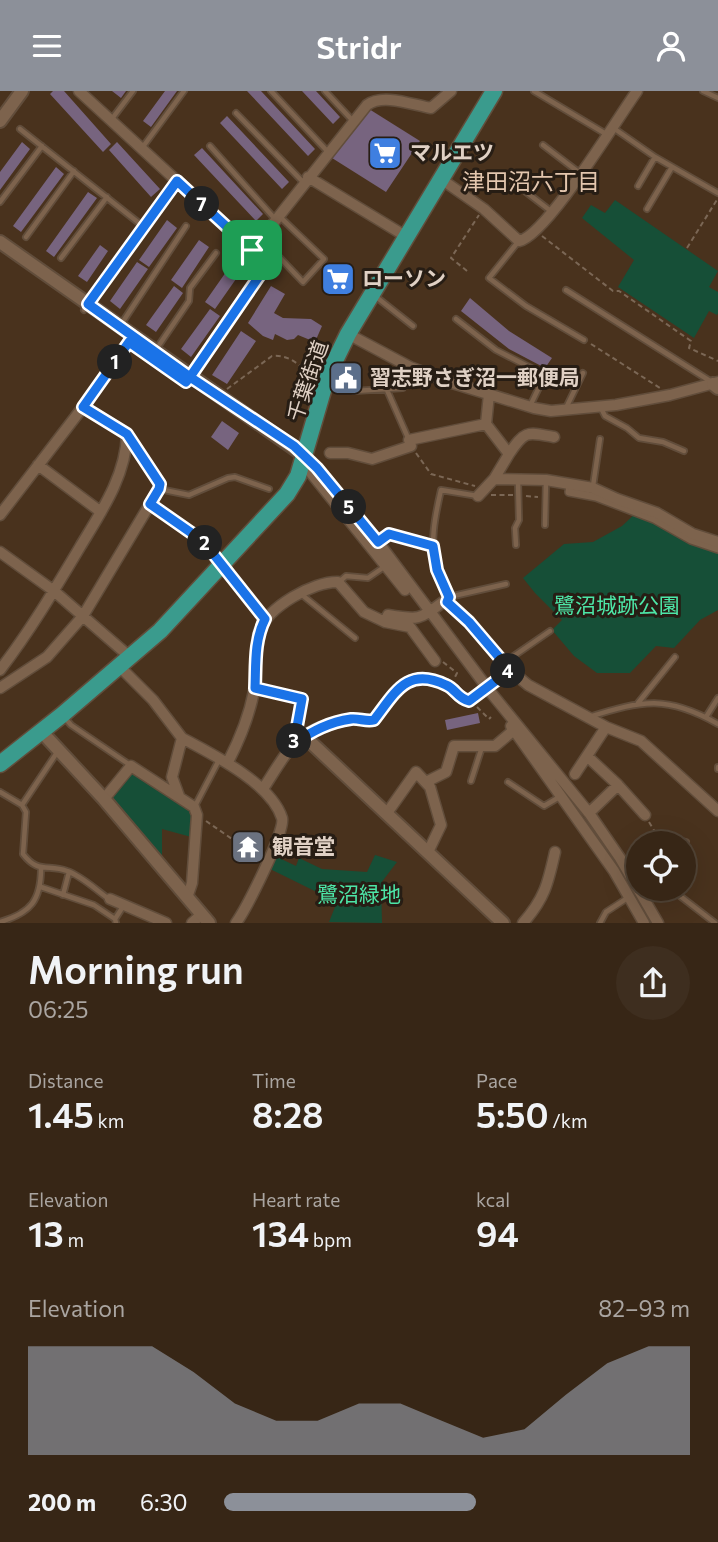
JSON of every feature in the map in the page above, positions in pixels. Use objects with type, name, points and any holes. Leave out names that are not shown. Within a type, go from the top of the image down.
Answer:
[{"type":"highway","name":"千葉街道","points":[[0,764],[160,631],[283,500],[298,476],[327,377],[348,334],[494,91]]},
{"type":"street","points":[[0,121],[22,91]]},
{"type":"street","points":[[80,91],[252,250]]},
{"type":"street","points":[[188,379],[260,275],[245,259],[371,101],[383,100],[432,108],[451,91]]},
{"type":"street","points":[[441,179],[484,209],[519,241],[523,241],[536,232],[553,212],[637,91]]},
{"type":"street","points":[[306,180],[407,237]]},
{"type":"street","points":[[0,242],[188,379],[294,446],[385,566],[429,613],[589,813],[620,858],[658,922]]},
{"type":"street","points":[[0,251],[120,326],[131,339],[155,351],[188,379]]},
{"type":"street","points":[[348,334],[410,367],[449,382],[529,407],[551,411],[601,407],[717,385]]},
{"type":"street","points":[[0,515],[131,339]]},
{"type":"street","points":[[489,394],[486,424],[509,453]]},
{"type":"street","points":[[0,670],[54,591],[119,476],[127,434],[83,407]]},
{"type":"street","points":[[330,453],[348,453],[372,459],[410,443],[486,424]]},
{"type":"street","points":[[481,493],[494,479],[520,438],[526,434],[554,437]]},
{"type":"street","points":[[304,460],[378,542],[626,890]]},
{"type":"street","points":[[38,465],[101,512]]},
{"type":"street","points":[[494,479],[546,480],[593,488],[657,513],[693,534],[718,542]]},
{"type":"street","points":[[570,485],[569,492],[596,497],[654,519],[691,540],[718,549]]},
{"type":"street","points":[[0,688],[47,657],[83,616],[159,489]]},
{"type":"street","points":[[0,552],[83,616],[124,662],[182,738],[224,760],[263,789],[282,817],[282,825],[244,912],[236,922]]},
{"type":"street","points":[[224,760],[245,728],[255,688],[259,631],[265,619],[283,603],[300,594],[331,582],[338,582],[364,612],[385,622],[410,627],[435,661]]},
{"type":"street","points":[[385,622],[388,615],[410,619],[429,613],[448,599],[507,666],[528,685],[606,727],[641,741],[718,811]]},
{"type":"street","points":[[263,789],[299,740],[329,723],[355,719],[374,720],[399,687],[407,681],[425,679],[450,687],[463,699],[474,701],[500,678],[507,666]]},
{"type":"street","points":[[575,774],[606,727]]},
{"type":"street","points":[[426,782],[446,772],[454,746],[495,746],[514,730]]},
{"type":"street","points":[[41,731],[104,799],[187,898],[201,920]]},
{"type":"street","points":[[179,796],[172,777],[182,738]]},
{"type":"street","points":[[299,740],[387,813],[503,922]]},
{"type":"street","points":[[588,757],[645,815]]},
{"type":"street","points":[[104,799],[131,766],[179,796],[195,811],[192,884],[187,898]]},
{"type":"street","points":[[387,813],[416,772],[430,787],[441,825],[439,834],[428,852]]},
{"type":"street","points":[[589,813],[618,785]]},
{"type":"street","points":[[523,922],[546,891],[555,852]]},
{"type":"street","points":[[110,899],[166,922]]},
{"type":"street","points":[[633,901],[644,922]]},
{"type":"lane","points":[[111,120],[133,91]]},
{"type":"lane","points":[[141,148],[184,91]]},
{"type":"lane","points":[[271,91],[328,152]]},
{"type":"lane","points":[[325,91],[353,122]]},
{"type":"lane","points":[[534,91],[609,130],[718,195]]},
{"type":"lane","points":[[703,91],[718,98]]},
{"type":"lane","points":[[236,113],[306,180]]},
{"type":"lane","points":[[20,129],[144,227]]},
{"type":"lane","points":[[543,145],[581,174]]},
{"type":"lane","points":[[0,202],[42,146]]},
{"type":"lane","points":[[210,146],[277,218],[324,259],[303,282],[261,238]]},
{"type":"lane","points":[[638,186],[655,157]]},
{"type":"lane","points":[[647,209],[672,167]]},
{"type":"lane","points":[[26,237],[74,171]]},
{"type":"lane","points":[[86,307],[177,181]]},
{"type":"lane","points":[[526,191],[553,212]]},
{"type":"lane","points":[[61,258],[107,197]]},
{"type":"lane","points":[[120,326],[186,226]]},
{"type":"lane","points":[[519,241],[489,278],[526,306],[584,340]]},
{"type":"lane","points":[[155,351],[189,301],[190,288],[216,253]]},
{"type":"lane","points":[[566,290],[717,385]]},
{"type":"lane","points":[[372,293],[413,326]]},
{"type":"lane","points":[[456,319],[496,350],[545,375],[529,407]]},
{"type":"lane","points":[[354,391],[403,388],[410,367]]},
{"type":"lane","points":[[564,410],[583,373]]},
{"type":"lane","points":[[387,390],[410,443]]},
{"type":"lane","points":[[601,407],[606,415],[639,438],[670,443],[684,451]]},
{"type":"lane","points":[[127,437],[160,484],[159,489],[190,495],[235,477],[269,489]]},
{"type":"lane","points":[[593,488],[600,439]]},
{"type":"lane","points":[[516,545],[515,528],[519,520],[518,479]]},
{"type":"lane","points":[[545,525],[546,480]]},
{"type":"lane","points":[[481,493],[441,490],[435,514],[433,546],[437,570],[448,599],[506,584]]},
{"type":"lane","points":[[378,542],[389,534],[433,546]]},
{"type":"lane","points":[[223,564],[265,619]]},
{"type":"lane","points":[[338,582],[346,576],[368,578],[385,566]]},
{"type":"lane","points":[[300,594],[355,638]]},
{"type":"lane","points":[[507,666],[550,631]]},
{"type":"lane","points":[[638,704],[675,657]]},
{"type":"lane","points":[[255,688],[302,699],[299,740]]},
{"type":"lane","points":[[706,717],[718,698]]},
{"type":"lane","points":[[589,717],[638,704],[668,702],[718,724]]},
{"type":"lane","points":[[62,715],[71,725],[131,766]]},
{"type":"lane","points":[[471,781],[482,746]]},
{"type":"lane","points":[[22,805],[58,750]]},
{"type":"lane","points":[[195,811],[224,760]]},
{"type":"lane","points":[[508,782],[544,806],[561,796]]},
{"type":"lane","points":[[0,792],[22,805],[26,812],[23,854],[29,862],[41,868],[69,872],[110,899]]},
{"type":"lane","points":[[0,922],[33,905],[41,887],[41,868]]},
{"type":"lane","points":[[63,895],[69,872]]},
{"type":"lane","points":[[41,887],[94,905],[115,921],[124,905]]},
{"type":"lane","points":[[600,922],[606,912],[626,899]]},
{"type":"lane","points":[[687,901],[715,922]]},
{"type":"path","points":[[687,248],[718,195]]},
{"type":"path","points":[[467,271],[451,258],[484,209]]},
{"type":"path","points":[[536,232],[613,291],[619,291],[691,341],[689,348],[718,361]]},
{"type":"path","points":[[584,340],[670,395]]},
{"type":"path","points":[[226,390],[272,356],[287,356],[317,381]]},
{"type":"path","points":[[410,443],[431,474],[481,493]]},
{"type":"path","points":[[150,504],[203,541],[223,564]]},
{"type":"path","points":[[435,661],[439,660],[454,668],[457,673],[450,687]]},
{"type":"path","points":[[474,701],[489,719],[491,717]]},
{"type":"path","points":[[195,811],[235,841]]},
{"type":"path","points":[[645,815],[654,831]]},
{"type":"green space","points":[[615,200],[718,271],[709,287],[718,292],[718,313],[717,315],[709,311],[694,338],[618,287],[634,260],[582,218],[591,205],[605,213]]},
{"type":"green space","name":"鷺沼城跡公園","points":[[639,510],[718,544],[718,610],[700,620],[674,648],[656,646],[630,673],[597,673],[574,656],[552,630],[562,620],[523,578],[564,544],[593,542],[622,526]]},
{"type":"green space","points":[[131,766],[194,807],[195,838],[162,829],[162,870],[104,799]]},
{"type":"green space","name":"鷺沼緑地","points":[[375,855],[397,862],[381,883],[382,923],[329,922],[337,902],[268,868],[275,856],[296,866],[299,858],[322,869],[367,872]]},
{"type":"building","points":[[53,91],[64,91],[111,144],[103,152],[50,94]]},
{"type":"building","points":[[112,91],[126,91],[121,98]]},
{"type":"building","points":[[165,91],[177,91],[151,127],[143,121]]},
{"type":"building","points":[[247,91],[261,91],[315,149],[308,156]]},
{"type":"building","points":[[302,91],[316,91],[340,117],[333,124]]},
{"type":"building","points":[[369,109],[420,141],[386,192],[332,158]]},
{"type":"building","points":[[227,116],[289,182],[282,189],[220,123]]},
{"type":"building","points":[[22,142],[30,149],[0,190],[0,172]]},
{"type":"building","points":[[117,142],[160,189],[151,197],[109,150]]},
{"type":"building","points":[[202,148],[263,214],[256,221],[194,155]]},
{"type":"building","points":[[56,167],[64,174],[21,232],[13,226]]},
{"type":"building","points":[[88,192],[97,198],[54,257],[46,251]]},
{"type":"building","points":[[167,220],[177,228],[149,267],[139,260]]},
{"type":"building","points":[[199,240],[209,247],[182,288],[171,280]]},
{"type":"building","points":[[100,245],[108,251],[87,282],[78,276]]},
{"type":"building","points":[[137,262],[148,269],[120,309],[110,301]]},
{"type":"building","points":[[233,262],[243,269],[215,309],[205,302]]},
{"type":"building","points":[[340,265],[351,275],[336,292],[325,282]]},
{"type":"building","points":[[174,286],[183,293],[156,332],[146,325]]},
{"type":"building","points":[[271,286],[285,294],[274,313],[283,318],[311,319],[322,326],[315,342],[298,335],[287,340],[275,334],[273,340],[263,336],[248,323]]},
{"type":"building","points":[[470,298],[509,331],[552,358],[545,368],[509,349],[461,311]]},
{"type":"building","points":[[210,309],[220,316],[191,357],[181,349]]},
{"type":"building","points":[[241,331],[256,341],[227,384],[212,375]]},
{"type":"building","points":[[342,373],[350,377],[348,384],[339,380]]},
{"type":"building","points":[[222,421],[239,433],[228,450],[211,437]]},
{"type":"building","points":[[478,713],[480,723],[447,730],[445,720]]},
{"type":"building","points":[[245,838],[258,845],[252,857],[238,849]]},
{"type":"place","name":"マルエツ","points":[[385,153]]},
{"type":"place","name":"ローソン","points":[[338,279]]},
{"type":"place","name":"習志野さぎ沼一郵便局","points":[[346,378]]},
{"type":"place","name":"観音堂","points":[[248,847]]},
{"type":"district","name":"津田沼六丁目","points":[[531,182]]},
{"type":"route","points":[[252,250],[177,181],[88,304],[190,377],[294,446],[317,468],[378,542],[389,534],[433,546],[437,570],[449,597],[447,602],[469,622],[510,670],[469,701],[458,697],[448,685],[413,679],[399,687],[374,720],[355,719],[329,723],[294,743],[302,699],[255,688],[259,631],[265,619],[203,541],[150,504],[160,484],[127,434],[83,407],[129,342],[186,382],[190,377],[260,275],[245,259],[252,250]]}]
